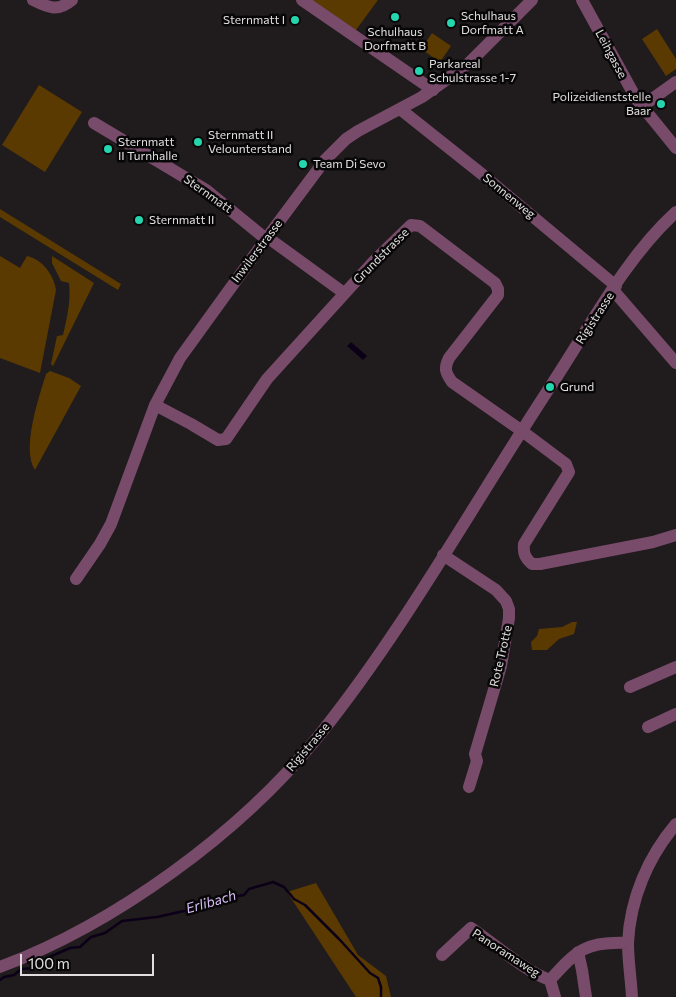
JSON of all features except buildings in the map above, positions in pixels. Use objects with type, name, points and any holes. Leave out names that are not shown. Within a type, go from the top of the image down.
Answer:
[{"type":"street","points":[[33,0],[57,8],[65,6],[72,0]]},
{"type":"street","points":[[302,0],[433,90]]},
{"type":"street","name":"Inwilerstrasse","points":[[76,579],[111,524],[155,405],[180,358],[266,238],[325,160],[346,140],[365,127],[433,90],[468,64],[532,0]]},
{"type":"street","name":"Leihgasse","points":[[582,0],[641,107],[676,148]]},
{"type":"street","points":[[641,107],[676,82]]},
{"type":"street","name":"Sonnenweg","points":[[400,109],[483,175],[614,288],[676,363]]},
{"type":"street","name":"Sternmatt","points":[[94,123],[206,190],[266,238],[344,293]]},
{"type":"street","name":"Rigistrasse","points":[[0,967],[54,943],[118,908],[215,839],[249,810],[288,771],[317,738],[361,680],[614,288],[649,241],[676,212]]},
{"type":"street","name":"Grundstrasse","points":[[155,405],[218,440],[226,439],[266,379],[344,293],[411,225],[420,226],[495,283],[498,295],[449,358],[445,366],[445,373],[452,382],[522,431]]},
{"type":"street","points":[[522,431],[566,464],[569,472],[524,544],[527,559],[532,564],[605,552],[676,535]]},
{"type":"street","name":"Rote Trotte","points":[[443,555],[496,590],[502,595],[509,609],[501,666],[475,754],[477,762],[469,787]]},
{"type":"street","points":[[630,686],[676,667]]},
{"type":"street","points":[[648,727],[676,714]]},
{"type":"street","points":[[632,997],[628,943],[633,908],[648,865],[676,824]]},
{"type":"street","name":"Panoramaweg","points":[[442,954],[471,928],[522,964],[550,980]]},
{"type":"street","name":"Panoramaweg","points":[[550,980],[571,957],[593,944],[607,942],[628,943]]},
{"type":"street","points":[[578,952],[586,997]]},
{"type":"street","name":"Panoramaweg","points":[[550,980],[555,997]]},
{"type":"shaded area","points":[[310,0],[378,0],[356,30]]},
{"type":"shaded area","points":[[657,29],[676,59],[676,69],[666,76],[642,39]]},
{"type":"shaded area","points":[[432,33],[451,46],[440,62],[421,49]]},
{"type":"shaded area","points":[[39,85],[82,112],[45,172],[2,145]]},
{"type":"shaded area","points":[[0,209],[121,284],[118,290],[0,217]]},
{"type":"shaded area","points":[[0,256],[20,268],[27,256],[38,260],[50,273],[55,284],[56,290],[40,373],[0,358]]},
{"type":"shaded area","points":[[52,256],[94,283],[53,366],[51,364],[57,336],[63,335],[66,322],[69,303],[69,283],[61,281],[52,263]]},
{"type":"shaded area","points":[[351,342],[367,356],[363,360],[347,346]]},
{"type":"shaded area","points":[[50,371],[69,378],[81,386],[35,470],[31,461],[30,436],[39,396],[46,374]]},
{"type":"shaded area","points":[[572,622],[577,622],[574,634],[559,639],[547,650],[532,650],[531,642],[537,636],[539,629],[562,627]]},
{"type":"shaded area","points":[[316,883],[358,955],[386,976],[391,997],[356,997],[287,892]]},
{"type":"waterway","name":"Erlibach","points":[[0,980],[14,975],[21,969],[34,968],[47,958],[70,948],[80,947],[91,937],[105,933],[122,921],[157,917],[222,902],[227,898],[244,895],[249,889],[273,882],[284,887],[294,899],[305,905],[370,973],[378,978],[381,987],[381,997]]},
{"type":"place","name":"Schulhaus Dorfmatt B","points":[[395,17]]},
{"type":"place","name":"Sternmatt I","points":[[295,20]]},
{"type":"place","name":"Schulhaus Dorfmatt A","points":[[451,23]]},
{"type":"place","name":"Parkareal Schulstrasse 1-7","points":[[419,71]]},
{"type":"place","name":"Polizeidienststelle Baar","points":[[661,104]]},
{"type":"place","name":"Sternmatt II Velounterstand","points":[[198,142]]},
{"type":"place","name":"Sternmatt II Turnhalle","points":[[108,149]]},
{"type":"place","name":"Team Di Sevo","points":[[303,164]]},
{"type":"place","name":"Sternmatt II","points":[[139,220]]},
{"type":"place","name":"Grund","points":[[550,387]]}]
